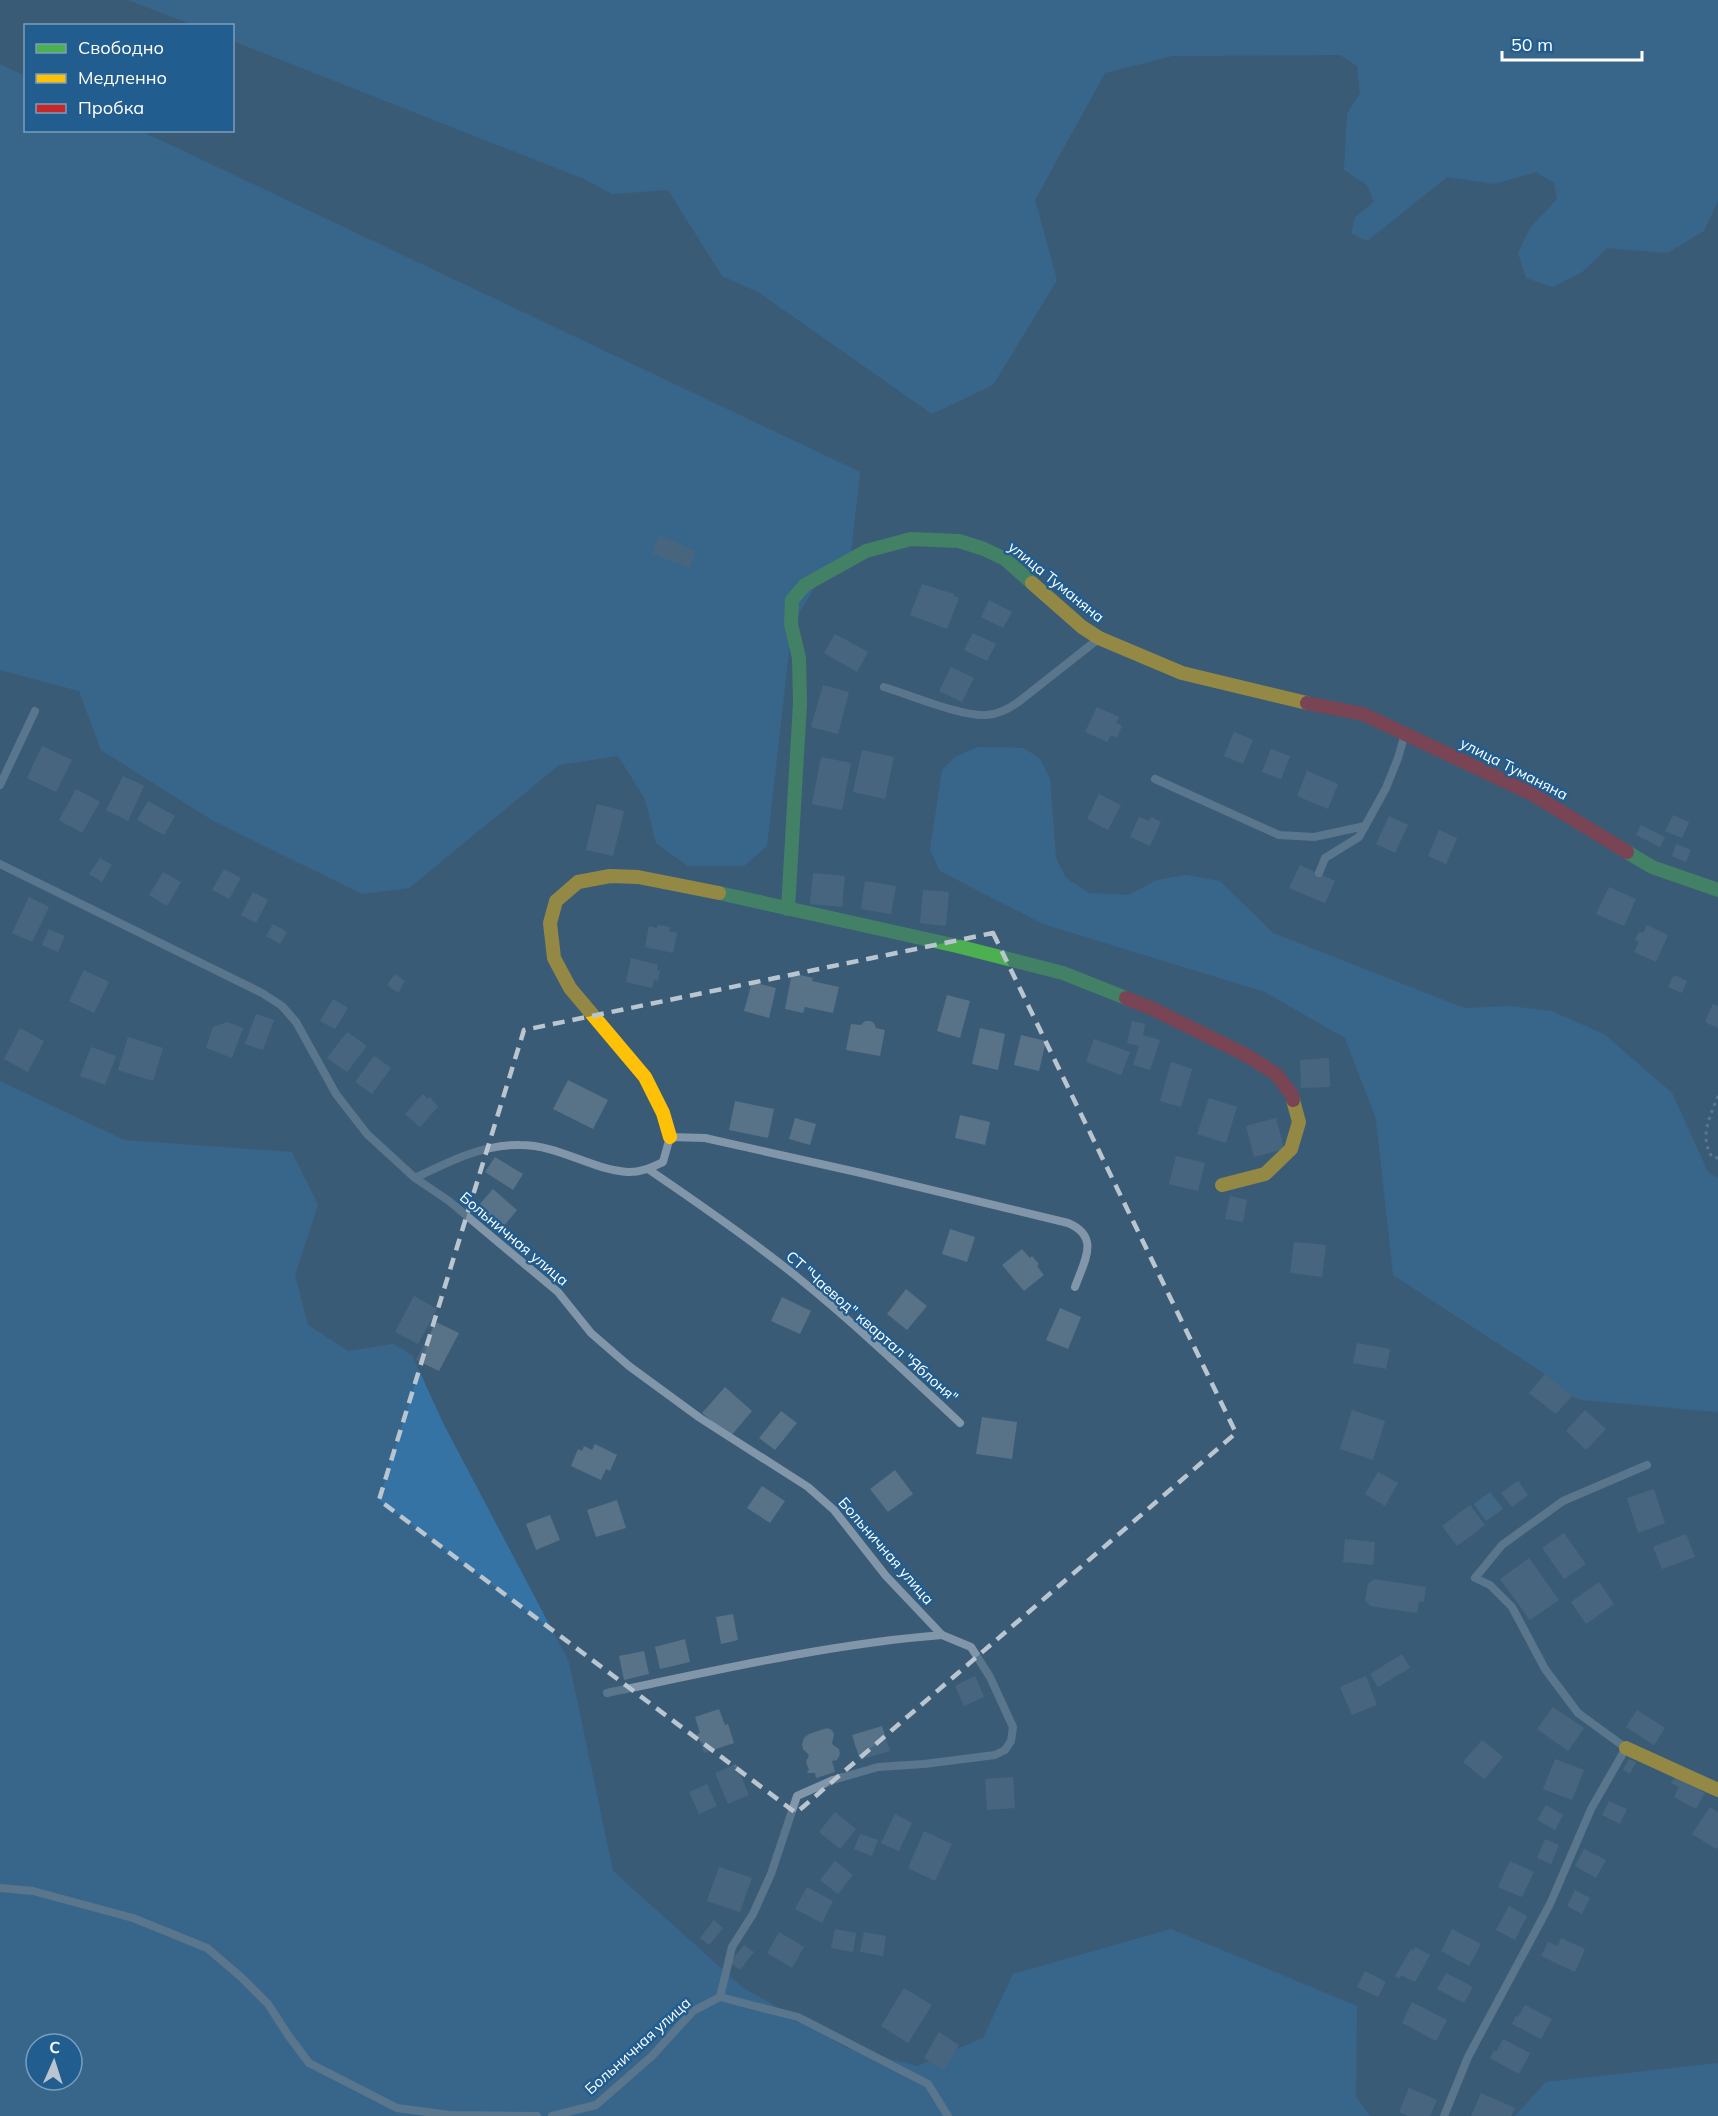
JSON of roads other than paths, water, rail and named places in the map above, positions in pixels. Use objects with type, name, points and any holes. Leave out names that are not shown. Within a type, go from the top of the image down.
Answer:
[{"type":"street","name":"улица Туманяна","points":[[788,909],[800,703],[799,658],[791,624],[792,600],[806,585],[839,564],[866,551],[911,539],[959,541],[984,549],[1005,559],[1082,627],[1100,638],[1182,673],[1363,714],[1532,794],[1652,867],[1718,890]]},
{"type":"street","points":[[670,1137],[663,1113],[645,1077],[570,988],[554,958],[550,923],[556,902],[578,882],[610,876],[629,877],[701,889],[957,946],[1063,973],[1151,1008],[1246,1055],[1276,1074],[1292,1095],[1299,1122],[1291,1149],[1265,1174],[1222,1185]]},
{"type":"street","points":[[1626,1748],[1718,1790]]},
{"type":"lane","points":[[884,687],[970,715],[988,715],[1003,711],[1017,703],[1100,638]]},
{"type":"lane","points":[[0,785],[35,711]]},
{"type":"lane","points":[[1318,873],[1325,858],[1359,837],[1386,788],[1405,734]]},
{"type":"lane","points":[[1155,779],[1279,835],[1314,837],[1365,826]]},
{"type":"lane","name":"Больничная улица","points":[[0,864],[262,993],[282,1006],[296,1022],[336,1094],[367,1134],[415,1178],[449,1201],[558,1292],[591,1333],[628,1366],[700,1418],[808,1487],[834,1510],[886,1576],[942,1635],[971,1647],[990,1677],[1013,1727],[1011,1741],[1005,1750],[995,1755],[878,1767],[833,1780],[797,1796],[782,1844],[762,1894],[753,1914],[732,1947],[720,1997],[693,2011],[651,2056],[596,2105],[552,2116]]},
{"type":"lane","points":[[415,1178],[494,1146],[521,1145],[553,1149],[601,1166],[629,1172],[648,1169],[663,1162],[670,1137],[705,1138],[1068,1223],[1080,1228],[1087,1238],[1088,1250],[1075,1287]]},
{"type":"lane","name":"СТ \"Чаевод\" квартал \"Яблоня\"","points":[[648,1169],[796,1276],[895,1362],[960,1423]]},
{"type":"lane","points":[[1444,2116],[1468,2057],[1550,1904],[1591,1809],[1626,1748],[1578,1713],[1545,1669],[1512,1607],[1490,1584],[1474,1578],[1502,1545],[1563,1501],[1647,1465]]},
{"type":"lane","points":[[607,1693],[776,1658],[895,1639],[942,1635]]},
{"type":"lane","points":[[0,1888],[33,1891],[133,1918],[207,1948],[268,2004],[288,2036],[309,2063],[397,2108],[449,2115],[537,2116]]},
{"type":"lane","points":[[720,1997],[798,2017],[928,2084],[948,2116]]}]
